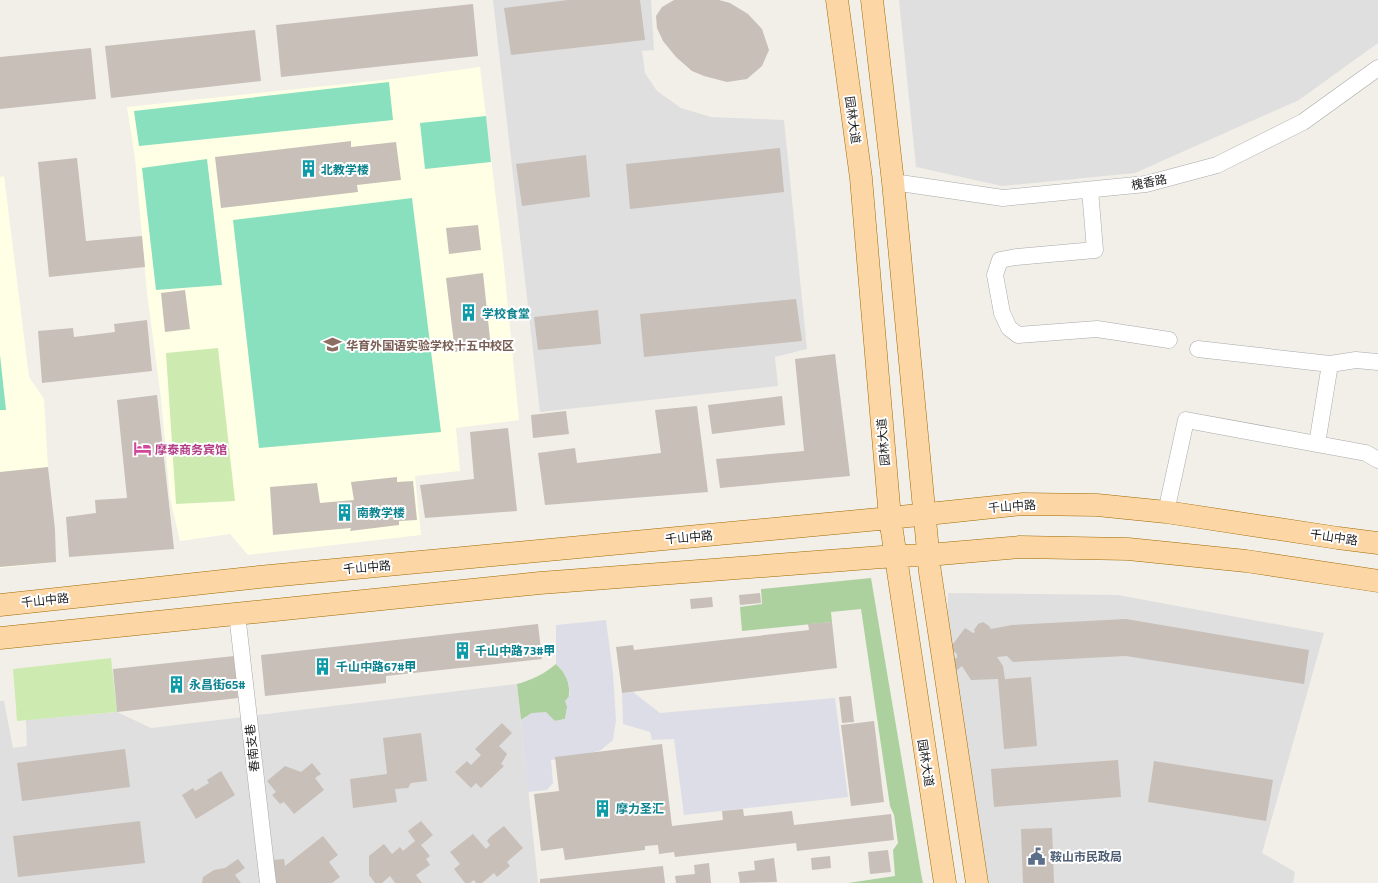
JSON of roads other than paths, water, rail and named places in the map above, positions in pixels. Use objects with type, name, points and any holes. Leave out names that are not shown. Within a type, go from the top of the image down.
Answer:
[{"type":"main road","name":"园林大道","points":[[837,0],[861,178],[890,518],[945,883]]},
{"type":"main road","points":[[872,0],[893,182],[928,555],[977,883]]},
{"type":"main road","name":"千山中路","points":[[0,605],[260,577],[924,515],[1023,504],[1098,505],[1166,512],[1378,543]]},
{"type":"main road","points":[[0,638],[540,583],[1020,547],[1128,549],[1246,561],[1378,581]]},
{"type":"street","name":"槐香路","points":[[893,182],[1003,198],[1146,184],[1217,165],[1303,122],[1378,68]]},
{"type":"street","points":[[1090,190],[1095,250],[1016,257],[1000,260],[995,275],[1002,313],[1009,328],[1018,335],[1097,329],[1169,340]]},
{"type":"street","points":[[1198,349],[1330,364],[1356,360],[1378,362]]},
{"type":"street","points":[[1317,444],[1330,364]]},
{"type":"street","points":[[1166,512],[1186,420],[1366,453],[1378,460]]},
{"type":"street","name":"春南支巷","points":[[237,614],[268,883]]},
{"type":"place","name":"北教学楼","points":[[308,169]]},
{"type":"place","name":"学校食堂","points":[[469,313]]},
{"type":"place","name":"华育外国语实验学校十五中校区","points":[[333,345]]},
{"type":"place","name":"摩泰商务宾馆","points":[[142,449]]},
{"type":"place","name":"南教学楼","points":[[344,512]]},
{"type":"place","name":"千山中路73#甲","points":[[462,650]]},
{"type":"place","name":"千山中路67#甲","points":[[323,666]]},
{"type":"place","name":"永昌街65#","points":[[176,684]]},
{"type":"place","name":"摩力圣汇","points":[[603,808]]},
{"type":"place","name":"鞍山市民政局","points":[[1037,856]]}]
